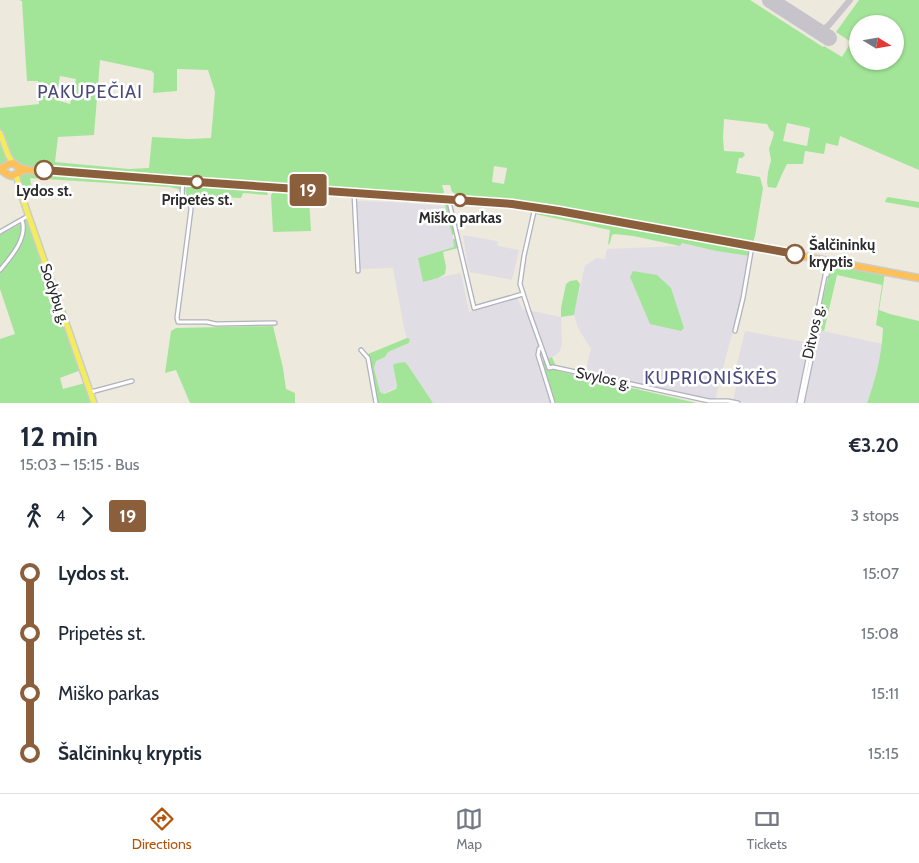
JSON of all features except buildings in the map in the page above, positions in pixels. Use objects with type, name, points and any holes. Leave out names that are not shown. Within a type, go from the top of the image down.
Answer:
[{"type":"highway","points":[[10,170],[512,204],[752,246],[861,269],[919,278]]},
{"type":"main road","name":"Sodybų g.","points":[[0,132],[8,155],[10,170],[18,185],[94,403]]},
{"type":"street","points":[[183,181],[182,196],[184,201],[190,204],[191,209],[178,322],[207,322],[216,324],[275,323]]},
{"type":"street","points":[[354,193],[358,271]]},
{"type":"street","points":[[449,199],[474,308],[523,294]]},
{"type":"street","points":[[535,207],[520,279],[523,294],[541,347],[538,355],[553,403]]},
{"type":"street","points":[[0,232],[28,216]]},
{"type":"street","points":[[0,270],[18,245],[23,228],[22,220]]},
{"type":"street","points":[[735,331],[752,246]]},
{"type":"street","name":"Ditvos g.","points":[[800,403],[818,327],[829,261]]},
{"type":"street","name":"Svylos g.","points":[[541,347],[549,368],[553,367],[709,401],[738,403]]},
{"type":"street","points":[[361,350],[368,358],[376,403]]},
{"type":"street","points":[[90,392],[132,381]]},
{"type":"shaded area","points":[[356,201],[445,206],[455,247],[418,258],[423,281],[461,273],[469,312],[517,297],[522,309],[561,317],[562,344],[560,351],[556,355],[542,361],[555,403],[433,403],[407,364],[393,365],[397,387],[383,394],[380,392],[374,368],[376,361],[385,357],[388,352],[409,343],[410,339],[407,338],[404,328],[393,268],[360,269]]},
{"type":"shaded area","points":[[463,235],[497,241],[498,246],[519,250],[512,280],[470,272]]},
{"type":"shaded area","points":[[681,243],[750,256],[736,322],[715,400],[585,373],[591,349],[578,328],[574,315],[585,265],[596,258],[605,259],[607,249],[680,246]]},
{"type":"shaded area","points":[[818,330],[883,344],[874,384],[867,403],[802,403]]},
{"type":"shaded area","points":[[745,331],[810,343],[798,403],[745,403],[733,401],[736,387],[733,381]]},
{"type":"green space","points":[[19,0],[750,0],[823,47],[842,57],[849,45],[849,70],[904,70],[904,15],[849,15],[849,41],[836,32],[859,0],[919,0],[919,170],[840,136],[838,146],[826,143],[824,154],[805,151],[803,164],[787,164],[776,188],[768,187],[768,172],[771,160],[769,149],[774,132],[770,130],[767,124],[724,119],[724,151],[743,152],[745,155],[739,158],[736,173],[760,177],[763,188],[753,245],[554,208],[555,205],[545,203],[543,205],[458,197],[452,192],[450,185],[442,185],[444,192],[442,196],[23,167],[13,161],[7,150],[0,128],[0,108],[39,104],[38,81],[27,81],[22,1]],"holes":[[[100,60],[152,71],[154,74],[153,93],[177,91],[177,69],[208,70],[215,92],[211,138],[152,137],[149,168],[129,169],[55,162],[58,137],[94,135]],[[60,76],[76,79],[70,104],[56,100]],[[787,123],[810,128],[807,146],[783,141]],[[494,166],[507,168],[504,184],[492,182]]]},
{"type":"green space","points":[[0,137],[7,163],[0,167]]},
{"type":"green space","points":[[24,173],[174,183],[181,184],[181,190],[170,187],[30,178],[32,188],[21,191],[17,176]]},
{"type":"green space","points":[[190,186],[266,190],[268,195],[243,193],[241,198],[221,197],[216,199],[187,197],[185,188]]},
{"type":"green space","points":[[274,191],[321,194],[324,196],[323,199],[309,198],[311,231],[273,232],[271,196]]},
{"type":"green space","points":[[888,197],[919,202],[919,208],[885,202]]},
{"type":"green space","points":[[444,201],[448,204],[455,231],[453,235],[452,235]]},
{"type":"green space","points":[[537,209],[750,248],[750,256],[682,243],[680,246],[615,234],[612,235],[608,245],[610,230],[535,214]]},
{"type":"green space","points":[[28,220],[81,370],[60,378],[63,389],[85,383],[93,403],[0,403],[0,339],[15,334],[0,289],[0,235]]},
{"type":"green space","points":[[453,239],[456,239],[458,248],[443,252],[446,267],[445,274],[423,282],[418,258],[454,247]]},
{"type":"green space","points":[[831,264],[885,273],[879,310],[919,321],[919,403],[867,403],[880,357],[883,328],[876,325],[882,285],[837,275],[824,331],[818,330],[820,312]]},
{"type":"green space","points":[[633,271],[657,275],[671,288],[684,328],[681,331],[650,324],[630,277]]},
{"type":"green space","points":[[577,280],[580,284],[574,315],[561,317],[566,284]]},
{"type":"green space","points":[[273,326],[286,389],[295,393],[295,403],[190,403],[176,370],[165,373],[171,331],[176,328]]},
{"type":"green space","points":[[407,338],[410,339],[409,343],[388,352],[385,357],[376,361],[374,368],[380,392],[384,394],[396,389],[393,365],[404,362],[433,403],[376,403],[368,354]]},
{"type":"green space","points":[[552,357],[558,371],[697,403],[555,403],[542,361]]},
{"type":"taxiway","points":[[815,29],[825,28],[829,25],[850,0]]},
{"type":"runway","points":[[770,0],[829,38]]},
{"type":"bus line","name":"19","points":[[44,170],[512,204],[795,254]]},
{"type":"place","name":"Lydos st.","points":[[44,170]]},
{"type":"place","name":"Pripetės st.","points":[[197,182]]},
{"type":"place","name":"Miško parkas","points":[[460,200]]},
{"type":"place","name":"Šalčininkų kryptis","points":[[795,254]]},
{"type":"district","name":"PAKUPEČIAI","points":[[90,92]]},
{"type":"district","name":"KUPRIONIŠKĖS","points":[[711,378]]}]
